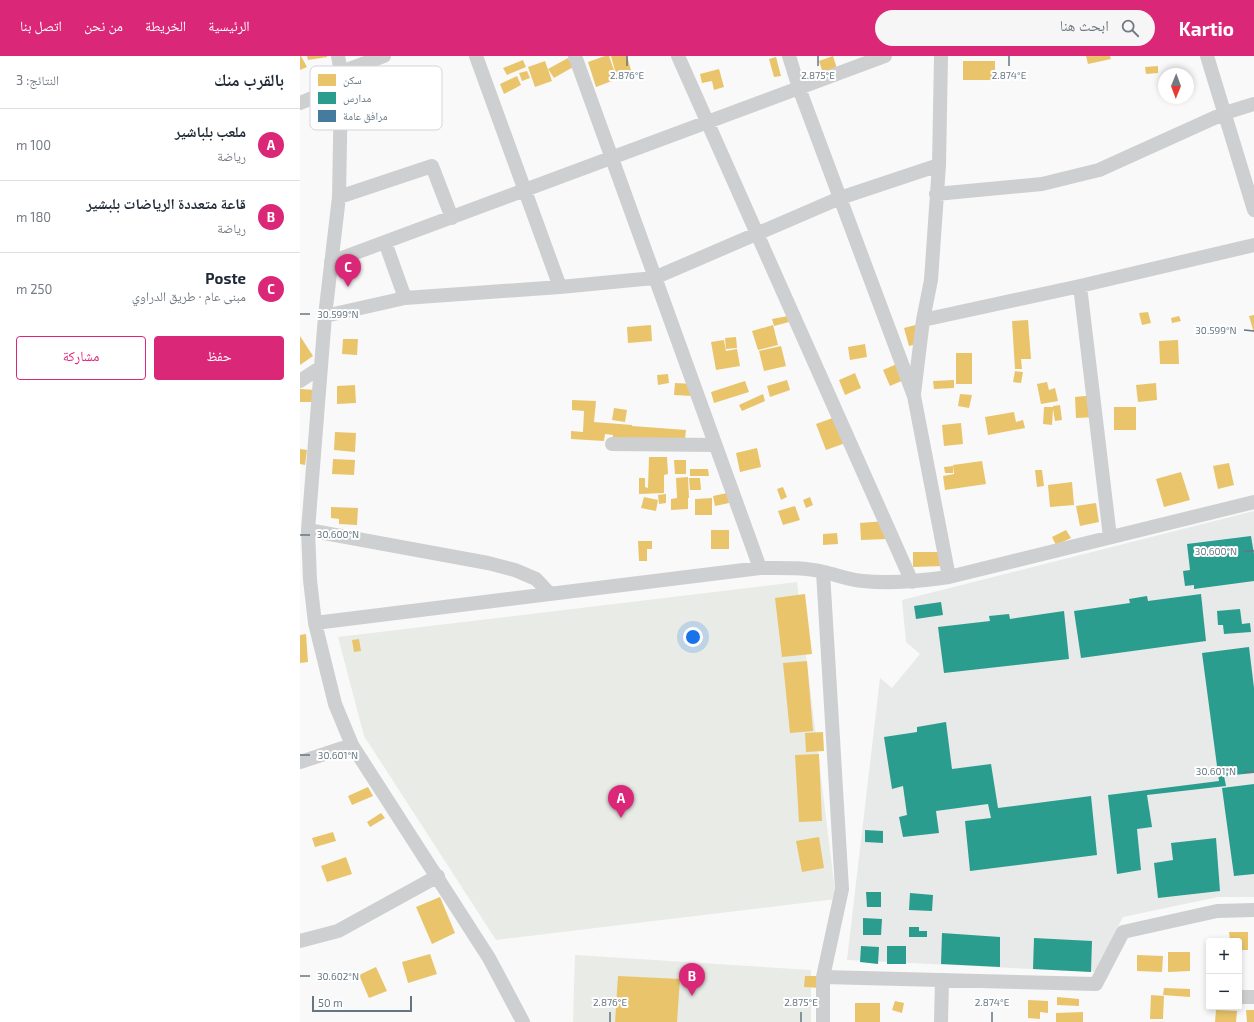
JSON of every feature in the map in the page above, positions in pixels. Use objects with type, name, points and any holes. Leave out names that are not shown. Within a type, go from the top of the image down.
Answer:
[{"type":"street","points":[[338,56],[340,66]]},
{"type":"street","points":[[357,66],[384,56]]},
{"type":"street","points":[[476,56],[560,287]]},
{"type":"street","points":[[575,56],[760,568]]},
{"type":"street","points":[[678,56],[912,582]]},
{"type":"street","points":[[789,56],[799,88],[914,396],[949,577]]},
{"type":"street","points":[[332,262],[885,56]]},
{"type":"street","points":[[914,396],[923,320],[931,280],[939,165],[940,56]]},
{"type":"street","points":[[1207,56],[1254,210]]},
{"type":"street","points":[[300,103],[310,99]]},
{"type":"street","points":[[936,194],[1042,184],[1099,170],[1225,113],[1254,104]]},
{"type":"street","points":[[340,130],[339,197],[325,316],[308,530],[310,580],[315,623],[335,704],[352,745],[438,876],[489,958],[523,1022]]},
{"type":"street","points":[[325,316],[405,298],[560,287],[654,278],[840,198],[939,165]]},
{"type":"street","points":[[339,197],[432,166],[452,218]]},
{"type":"street","points":[[385,242],[405,298]]},
{"type":"street","points":[[923,320],[1080,286],[1254,245]]},
{"type":"street","points":[[1080,286],[1110,537]]},
{"type":"street","points":[[300,381],[321,367]]},
{"type":"street","points":[[612,444],[715,445]]},
{"type":"street","points":[[315,623],[760,568],[795,568],[823,572],[861,581],[912,582],[949,577],[1254,502]]},
{"type":"street","points":[[308,530],[488,563],[515,570],[536,579],[550,594]]},
{"type":"street","points":[[822,1022],[823,977],[842,889],[823,572]]},
{"type":"street","points":[[300,762],[352,745]]},
{"type":"street","points":[[300,941],[338,930],[438,876]]},
{"type":"street","points":[[823,977],[1096,984],[1123,932],[1217,912],[1254,910]]},
{"type":"street","points":[[941,1022],[942,980]]},
{"type":"street","points":[[1242,997],[1254,998]]},
{"type":"shaded area","points":[[1254,511],[1254,897],[1218,897],[1123,917],[1095,972],[847,960],[880,678],[892,688],[920,654],[906,642],[902,600]]},
{"type":"shaded area","points":[[797,582],[836,899],[496,940],[364,736],[338,637]]},
{"type":"shaded area","points":[[575,955],[811,970],[811,1022],[573,1022]]},
{"type":"building: سكن","points":[[300,56],[307,67],[300,70]]},
{"type":"building: سكن","points":[[307,56],[327,56],[327,57],[308,60]]},
{"type":"building: سكن","points":[[609,56],[617,79],[596,87],[588,62]]},
{"type":"building: سكن","points":[[611,56],[627,56],[632,74],[617,78]]},
{"type":"building: سكن","points":[[833,56],[839,75],[825,79],[819,61]]},
{"type":"building: سكن","points":[[1086,56],[1110,56],[1111,59],[1088,64]]},
{"type":"building: سكن","points":[[776,57],[781,76],[774,77],[769,59]]},
{"type":"building: سكن","points":[[568,58],[573,67],[554,78],[548,69]]},
{"type":"building: سكن","points":[[523,60],[526,67],[507,75],[503,68]]},
{"type":"building: سكن","points":[[545,61],[552,81],[535,87],[528,67]]},
{"type":"building: سكن","points":[[963,61],[995,61],[995,80],[963,80]]},
{"type":"building: سكن","points":[[1158,66],[1158,73],[1146,74],[1145,67]]},
{"type":"building: سكن","points":[[719,69],[724,87],[714,90],[712,81],[702,83],[700,74]]},
{"type":"building: سكن","points":[[527,71],[530,78],[522,81],[519,73]]},
{"type":"building: سكن","points":[[517,76],[521,85],[504,94],[500,84]]},
{"type":"building: سكن","points":[[1148,312],[1151,323],[1142,325],[1139,313]]},
{"type":"building: سكن","points":[[1254,315],[1254,333],[1249,316]]},
{"type":"building: سكن","points":[[788,316],[789,322],[774,326],[772,319]]},
{"type":"building: سكن","points":[[1179,316],[1181,321],[1172,323],[1171,318]]},
{"type":"building: سكن","points":[[1028,320],[1031,359],[1021,359],[1022,369],[1015,369],[1012,321]]},
{"type":"building: سكن","points":[[923,323],[923,342],[909,346],[904,328]]},
{"type":"building: سكن","points":[[651,325],[652,341],[628,343],[627,327]]},
{"type":"building: سكن","points":[[773,325],[778,345],[758,350],[752,331]]},
{"type":"building: سكن","points":[[300,336],[313,356],[300,365]]},
{"type":"building: سكن","points":[[736,337],[737,348],[726,349],[725,338]]},
{"type":"building: سكن","points":[[343,339],[358,339],[357,355],[342,354]]},
{"type":"building: سكن","points":[[724,340],[726,351],[737,349],[740,366],[716,370],[711,342]]},
{"type":"building: سكن","points":[[1178,340],[1179,364],[1160,364],[1159,341]]},
{"type":"building: سكن","points":[[865,344],[867,357],[850,360],[848,347]]},
{"type":"building: سكن","points":[[781,346],[786,366],[764,371],[759,351]]},
{"type":"building: سكن","points":[[956,353],[972,353],[972,384],[956,384]]},
{"type":"building: سكن","points":[[899,363],[906,379],[890,386],[883,370]]},
{"type":"building: سكن","points":[[1015,371],[1023,372],[1021,383],[1013,382]]},
{"type":"building: سكن","points":[[855,373],[861,388],[845,395],[839,380]]},
{"type":"building: سكن","points":[[668,374],[669,383],[658,385],[657,375]]},
{"type":"building: سكن","points":[[787,380],[790,390],[770,397],[767,386]]},
{"type":"building: سكن","points":[[954,380],[954,388],[934,389],[933,381]]},
{"type":"building: سكن","points":[[745,381],[749,392],[714,403],[711,392]]},
{"type":"building: سكن","points":[[1047,382],[1049,390],[1055,388],[1058,401],[1041,404],[1037,384]]},
{"type":"building: سكن","points":[[675,383],[693,384],[693,396],[674,395]]},
{"type":"building: سكن","points":[[1156,383],[1157,400],[1138,402],[1136,385]]},
{"type":"building: سكن","points":[[355,385],[356,403],[337,404],[337,386]]},
{"type":"building: سكن","points":[[300,389],[316,390],[315,402],[300,402]]},
{"type":"building: سكن","points":[[763,394],[765,401],[742,411],[739,405]]},
{"type":"building: سكن","points":[[960,394],[972,395],[969,408],[958,406]]},
{"type":"building: سكن","points":[[1095,395],[1097,417],[1076,418],[1075,397]]},
{"type":"building: سكن","points":[[572,400],[596,401],[594,422],[686,430],[684,448],[612,443],[613,435],[605,434],[604,441],[571,439],[571,431],[583,432],[584,411],[572,410]]},
{"type":"building: سكن","points":[[1060,405],[1062,420],[1055,421],[1053,409],[1052,425],[1043,424],[1044,407]]},
{"type":"building: سكن","points":[[1114,407],[1136,407],[1136,430],[1114,430]]},
{"type":"building: سكن","points":[[614,408],[627,410],[625,422],[612,420]]},
{"type":"building: سكن","points":[[1014,412],[1016,422],[1023,420],[1025,428],[988,435],[985,417]]},
{"type":"building: سكن","points":[[841,415],[851,441],[826,450],[816,424]]},
{"type":"building: سكن","points":[[961,423],[963,444],[944,446],[942,425]]},
{"type":"building: سكن","points":[[335,432],[356,433],[355,452],[334,450]]},
{"type":"building: سكن","points":[[757,448],[761,467],[740,472],[736,453]]},
{"type":"building: سكن","points":[[300,449],[307,450],[305,465],[300,464]]},
{"type":"building: سكن","points":[[649,457],[667,457],[668,474],[664,475],[664,493],[639,494],[639,478],[645,478],[645,487],[648,488]]},
{"type":"building: سكن","points":[[333,459],[355,460],[354,475],[332,474]]},
{"type":"building: سكن","points":[[674,460],[686,460],[686,474],[675,474]]},
{"type":"building: سكن","points":[[982,461],[986,484],[945,490],[943,476],[954,474],[953,465]]},
{"type":"building: سكن","points":[[1229,463],[1234,485],[1218,489],[1213,466]]},
{"type":"building: سكن","points":[[953,466],[953,473],[945,473],[944,467]]},
{"type":"building: سكن","points":[[690,469],[708,469],[709,476],[690,476]]},
{"type":"building: سكن","points":[[1035,470],[1042,470],[1044,486],[1037,487]]},
{"type":"building: سكن","points":[[1181,472],[1190,500],[1164,507],[1156,479]]},
{"type":"building: سكن","points":[[688,477],[688,509],[671,510],[671,499],[677,498],[676,478]]},
{"type":"building: سكن","points":[[689,478],[700,478],[701,490],[690,490]]},
{"type":"building: سكن","points":[[1072,482],[1074,505],[1050,507],[1048,485]]},
{"type":"building: سكن","points":[[783,487],[787,497],[781,500],[777,489]]},
{"type":"building: سكن","points":[[727,493],[729,503],[715,506],[713,496]]},
{"type":"building: سكن","points":[[666,494],[666,503],[659,504],[658,495]]},
{"type":"building: سكن","points":[[644,497],[658,500],[656,511],[641,508]]},
{"type":"building: سكن","points":[[810,497],[813,505],[806,508],[803,500]]},
{"type":"building: سكن","points":[[712,498],[712,515],[695,515],[695,499]]},
{"type":"building: سكن","points":[[1096,503],[1099,522],[1080,526],[1076,506]]},
{"type":"building: سكن","points":[[795,506],[800,520],[783,525],[778,511]]},
{"type":"building: سكن","points":[[331,507],[358,508],[357,525],[339,524],[339,519],[331,518]]},
{"type":"building: سكن","points":[[885,521],[886,539],[861,540],[860,523]]},
{"type":"building: سكن","points":[[711,530],[729,530],[729,549],[711,549]]},
{"type":"building: سكن","points":[[1066,530],[1071,538],[1056,545],[1052,537]]},
{"type":"building: سكن","points":[[837,533],[838,544],[823,545],[823,534]]},
{"type":"building: سكن","points":[[638,541],[652,541],[652,549],[647,549],[647,561],[639,561]]},
{"type":"building: سكن","points":[[913,552],[943,552],[943,566],[913,567]]},
{"type":"building: سكن","points":[[805,594],[812,654],[782,657],[775,598]]},
{"type":"building: سكن","points":[[306,634],[308,662],[300,663],[300,635]]},
{"type":"building: سكن","points":[[359,639],[361,651],[354,652],[352,640]]},
{"type":"building: سكن","points":[[807,661],[813,731],[790,733],[783,663]]},
{"type":"building: سكن","points":[[823,732],[824,751],[806,752],[805,733]]},
{"type":"building: سكن","points":[[819,754],[822,821],[799,822],[795,755]]},
{"type":"building: سكن","points":[[368,787],[373,796],[352,805],[348,796]]},
{"type":"building: سكن","points":[[381,813],[385,818],[370,827],[367,822]]},
{"type":"building: سكن","points":[[333,832],[336,841],[315,847],[312,838]]},
{"type":"building: سكن","points":[[819,837],[824,868],[802,872],[796,841]]},
{"type":"building: سكن","points":[[346,857],[352,874],[327,882],[321,866]]},
{"type":"building: سكن","points":[[440,897],[455,933],[432,944],[416,907]]},
{"type":"building: سكن","points":[[1229,932],[1248,932],[1248,950],[1242,950],[1242,938],[1230,938]]},
{"type":"building: سكن","points":[[1168,952],[1190,952],[1190,971],[1168,972]]},
{"type":"building: سكن","points":[[430,954],[437,974],[408,983],[402,962]]},
{"type":"building: سكن","points":[[1137,955],[1163,956],[1162,972],[1137,971]]},
{"type":"building: سكن","points":[[376,967],[387,991],[369,998],[359,975]]},
{"type":"building: سكن","points":[[618,976],[680,979],[677,1022],[615,1022]]},
{"type":"building: سكن","points":[[805,976],[821,976],[821,988],[804,987]]},
{"type":"building: سكن","points":[[1164,988],[1190,989],[1190,997],[1163,995]]},
{"type":"building: سكن","points":[[1151,995],[1164,996],[1163,1019],[1150,1019]]},
{"type":"building: سكن","points":[[1057,997],[1079,999],[1079,1006],[1057,1005]]},
{"type":"building: سكن","points":[[1028,1000],[1048,1001],[1048,1013],[1040,1012],[1040,1019],[1028,1018]]},
{"type":"building: سكن","points":[[895,1001],[904,1003],[902,1013],[892,1010]]},
{"type":"building: سكن","points":[[855,1003],[880,1003],[880,1022],[855,1022]]},
{"type":"building: سكن","points":[[1216,1010],[1237,1011],[1236,1022],[1215,1022]]},
{"type":"building: سكن","points":[[1246,1010],[1254,1010],[1254,1022],[1247,1022]]},
{"type":"building: سكن","points":[[1083,1012],[1083,1022],[1056,1022],[1056,1013]]},
{"type":"building: مدارس","points":[[1251,536],[1254,554],[1254,581],[1194,589],[1194,585],[1185,586],[1183,571],[1190,570],[1187,544]]},
{"type":"building: مدارس","points":[[1201,594],[1206,641],[1081,658],[1074,611],[1130,603],[1129,599],[1147,596],[1148,601]]},
{"type":"building: مدارس","points":[[941,602],[943,615],[916,619],[914,606]]},
{"type":"building: مدارس","points":[[1240,609],[1242,624],[1250,623],[1251,632],[1224,634],[1223,625],[1218,625],[1217,611]]},
{"type":"building: مدارس","points":[[1064,611],[1069,659],[944,673],[938,627],[990,621],[989,616],[1009,614],[1010,619]]},
{"type":"building: مدارس","points":[[1249,647],[1254,688],[1254,773],[1224,776],[1226,786],[1147,795],[1152,827],[1137,829],[1141,870],[1117,874],[1108,795],[1219,781],[1202,653]]},
{"type":"building: مدارس","points":[[946,722],[952,769],[991,764],[998,808],[1091,796],[1097,855],[970,871],[965,821],[991,818],[988,804],[936,811],[939,833],[903,837],[899,817],[907,815],[903,786],[892,789],[884,737],[917,732],[917,727]]},
{"type":"building: مدارس","points":[[1254,784],[1254,874],[1234,876],[1222,788]]},
{"type":"building: مدارس","points":[[865,830],[883,831],[883,843],[865,842]]},
{"type":"building: مدارس","points":[[1216,838],[1220,891],[1158,898],[1154,863],[1173,860],[1171,843]]},
{"type":"building: مدارس","points":[[866,892],[881,892],[881,907],[867,907]]},
{"type":"building: مدارس","points":[[910,893],[933,895],[932,911],[909,910]]},
{"type":"building: مدارس","points":[[863,918],[882,919],[881,935],[863,935]]},
{"type":"building: مدارس","points":[[909,927],[919,927],[919,931],[927,931],[927,937],[909,937]]},
{"type":"building: مدارس","points":[[942,933],[1000,937],[1000,967],[941,964]]},
{"type":"building: مدارس","points":[[1034,938],[1092,941],[1091,972],[1033,969]]},
{"type":"building: مدارس","points":[[861,946],[879,947],[878,964],[860,962]]},
{"type":"building: مدارس","points":[[887,946],[906,946],[906,964],[887,964]]},
{"type":"place","name":"Poste","points":[[348,287]]},
{"type":"place","name":"ملعب بلباشير","points":[[621,818]]},
{"type":"place","name":"قاعة متعددة الرياضات بلبشير","points":[[692,996]]}]
